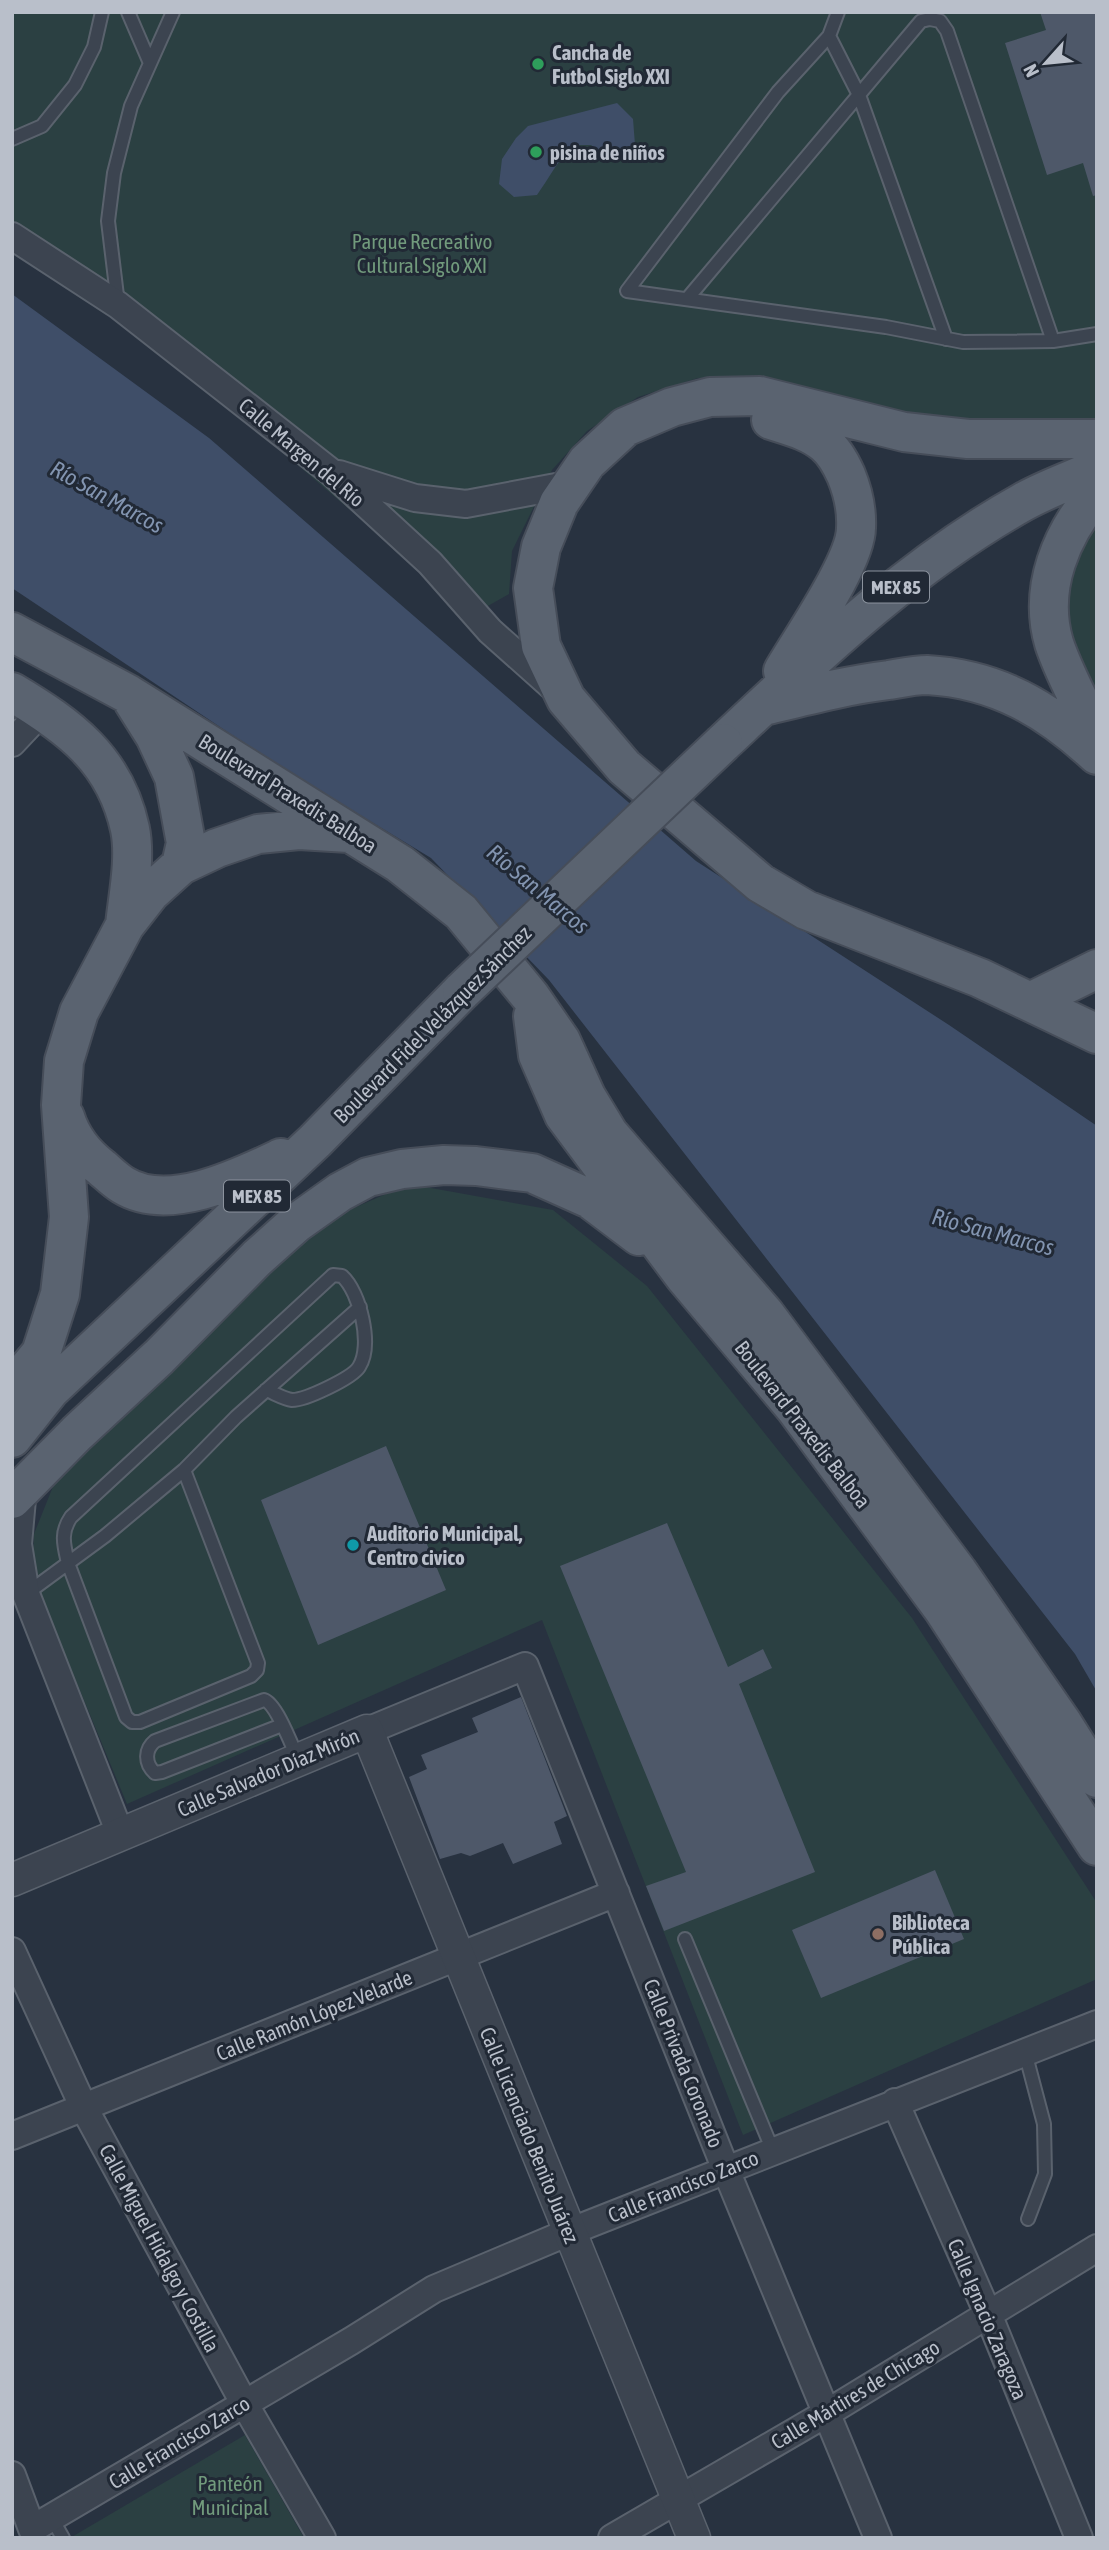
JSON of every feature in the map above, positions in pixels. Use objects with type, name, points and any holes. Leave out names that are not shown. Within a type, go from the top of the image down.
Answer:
[{"type":"main road","points":[[1096,1034],[1032,1001],[968,973],[806,910],[760,883],[624,767],[566,699],[541,646],[533,588],[541,547],[559,503],[587,462],[625,427],[672,407],[710,397],[761,396],[904,432],[968,439],[1097,439]]},
{"type":"main road","points":[[710,397],[820,440],[840,462],[853,494],[857,530],[852,549],[840,575],[762,707]]},
{"type":"main road","name":"Boulevard Fidel Velázquez Sánchez","points":[[12,1413],[29,1391],[315,1141],[462,991],[860,616],[928,563],[982,526],[1026,500],[1097,469]]},
{"type":"main road","points":[[1097,492],[1062,546],[1051,577],[1048,598],[1054,643],[1097,743]]},
{"type":"main road","name":"Boulevard Praxedis Balboa","points":[[12,632],[128,694],[351,833],[400,864],[461,912],[530,996],[561,1041],[586,1096],[609,1134],[765,1314],[958,1572],[1033,1714],[1097,1846]]},
{"type":"main road","points":[[762,707],[858,684],[925,675],[975,682],[1026,701],[1066,727],[1097,755]]},
{"type":"main road","points":[[128,694],[155,736],[174,777],[186,843],[181,866]]},
{"type":"main road","points":[[27,701],[79,737],[112,779],[130,830],[131,874],[125,925]]},
{"type":"main road","points":[[29,1391],[60,1294],[69,1217],[61,1105],[64,1061],[79,1012],[125,925],[150,893],[181,866],[217,848],[258,834],[299,830],[351,833]]},
{"type":"main road","points":[[1032,1001],[1097,969]]},
{"type":"main road","name":"Boulevard Praxedis Balboa","points":[[530,996],[538,1055],[564,1115],[684,1276],[795,1408],[943,1609],[1033,1714],[1097,1778]]},
{"type":"main road","points":[[61,1105],[70,1132],[94,1162],[124,1186],[151,1195],[193,1193],[233,1181],[315,1141]]},
{"type":"main road","points":[[18,1494],[295,1224],[340,1192],[368,1177],[402,1169],[444,1165],[532,1173],[590,1199],[684,1276]]},
{"type":"main road","name":"Boulevard Fidel Velázquez Sánchez","points":[[12,1438],[29,1391]]},
{"type":"street","name":"Calle Margen del Río","points":[[12,236],[118,305],[331,472],[430,564],[490,631],[566,699]]},
{"type":"street","points":[[331,472],[415,498],[466,504],[572,484]]},
{"type":"street","points":[[12,743],[27,701]]},
{"type":"street","points":[[18,1494],[19,1593],[121,1836]]},
{"type":"street","name":"Calle Salvador Díaz Mirón","points":[[12,1880],[525,1666]]},
{"type":"street","name":"Calle Privada Coronado","points":[[525,1666],[726,2169],[878,2538]]},
{"type":"street","name":"Calle Licenciado Benito Juárez","points":[[367,1731],[694,2538]]},
{"type":"street","name":"Calle Ramón López Velarde","points":[[12,2136],[616,1894]]},
{"type":"street","name":"Calle Miguel Hidalgo y Costilla","points":[[12,1951],[83,2106],[244,2403],[322,2538]]},
{"type":"street","name":"Calle Francisco Zarco","points":[[48,2528],[244,2403],[435,2289],[726,2169],[1097,2024]]},
{"type":"street","name":"Calle Ignacio Zaragoza","points":[[895,2102],[988,2314],[1079,2538]]},
{"type":"street","name":"Calle Mártires de Chicago","points":[[612,2538],[827,2413],[1097,2248]]},
{"type":"street","points":[[12,2476],[48,2528]]},
{"type":"lane","points":[[12,139],[42,126],[75,85],[94,47],[102,12]]},
{"type":"lane","points":[[128,12],[150,63]]},
{"type":"lane","points":[[118,305],[108,221],[114,173],[131,106],[173,12]]},
{"type":"lane","points":[[838,12],[829,36],[778,92],[627,290],[886,327],[963,342],[1053,341],[1097,334]]},
{"type":"lane","points":[[687,299],[921,21],[930,19],[940,21],[947,31],[1053,341]]},
{"type":"lane","points":[[829,36],[859,95],[946,339]]},
{"type":"lane","points":[[184,1470],[258,1663],[257,1670],[251,1676],[140,1722],[132,1722],[126,1717],[68,1563],[63,1539],[64,1528],[71,1517],[333,1275],[342,1276],[349,1282],[360,1307],[365,1342],[358,1369],[313,1395],[291,1400],[266,1390]]},
{"type":"lane","points":[[19,1593],[68,1563],[184,1470],[266,1390],[360,1307]]},
{"type":"lane","points":[[282,1725],[162,1772],[155,1773],[150,1769],[146,1753],[148,1746],[155,1741],[264,1700],[271,1704],[282,1725],[298,1760]]},
{"type":"lane","points":[[685,1939],[773,2151]]},
{"type":"lane","points":[[1025,2052],[1044,2124],[1045,2174],[1028,2220]]},
{"type":"green space","name":"Parque Recreativo Cultural Siglo XXI","points":[[12,12],[1097,12],[1097,421],[918,418],[765,384],[698,378],[638,397],[587,431],[552,470],[512,551],[509,594],[486,607],[419,569],[12,220]]},
{"type":"green space","points":[[1097,526],[1097,694],[1074,645],[1068,624],[1067,603],[1076,567]]},
{"type":"green space","points":[[409,1184],[553,1210],[647,1286],[912,1618],[1097,1903],[1097,1979],[743,2135],[542,1620],[127,1804],[32,1575],[34,1534],[60,1469],[79,1439],[326,1220]]},
{"type":"green space","name":"Panteón Municipal","points":[[245,2435],[304,2538],[70,2538]]},
{"type":"water","name":"pisina de niños","points":[[617,103],[633,119],[635,145],[609,159],[591,145],[573,145],[537,195],[514,197],[499,184],[502,159],[528,126]]},
{"type":"water","name":"Río San Marcos","points":[[12,294],[209,438],[696,861],[949,1025],[1097,1126],[1097,1692],[1075,1654],[549,980],[431,858],[274,763],[12,588]]},
{"type":"building","points":[[1040,12],[1097,12],[1097,195],[1093,196],[1083,163],[1047,175],[1005,43],[1046,30]]},
{"type":"building","name":"Auditorio Municipal, Centro civico","points":[[386,1446],[446,1590],[318,1645],[261,1500]]},
{"type":"building","points":[[667,1523],[728,1667],[763,1649],[772,1668],[739,1684],[815,1872],[664,1931],[646,1886],[686,1872],[560,1566]]},
{"type":"building","points":[[521,1697],[567,1816],[554,1822],[562,1844],[513,1864],[503,1843],[470,1856],[461,1853],[440,1859],[409,1777],[427,1769],[421,1755],[478,1732],[472,1718]]},
{"type":"building","name":"Biblioteca Pública","points":[[935,1870],[964,1939],[821,1998],[792,1930]]},
{"type":"place","name":"Cancha de Futbol Siglo XXI","points":[[538,64]]},
{"type":"place","name":"pisina de niños","points":[[536,152]]},
{"type":"place","name":"Auditorio Municipal, Centro civico","points":[[353,1545]]},
{"type":"place","name":"Biblioteca Pública","points":[[878,1934]]}]
